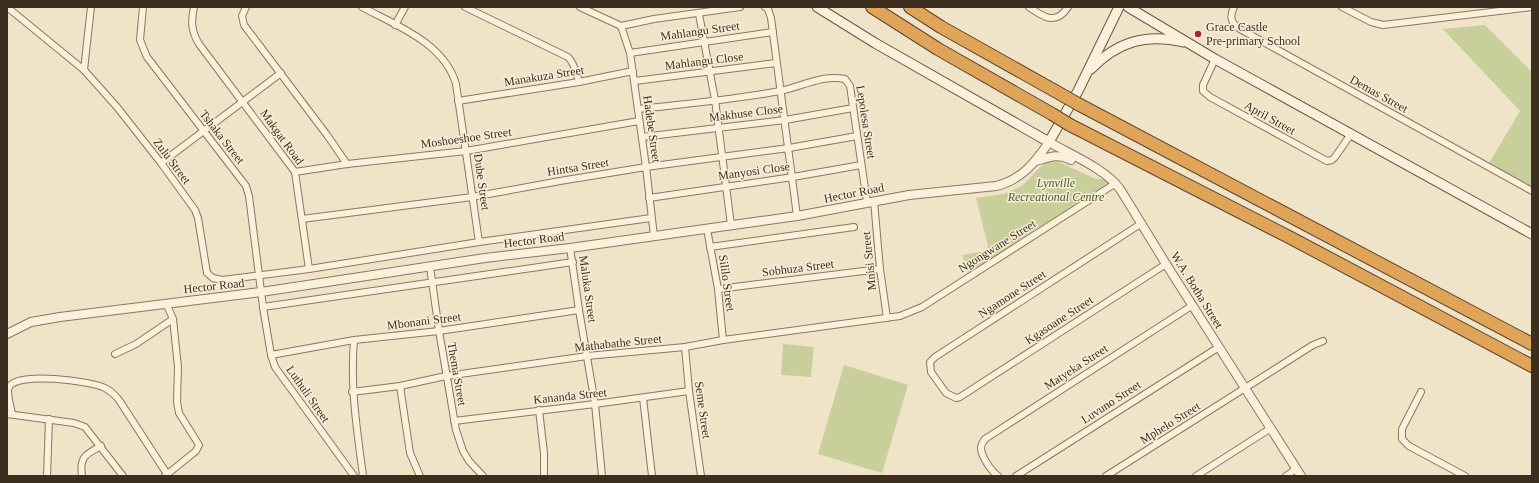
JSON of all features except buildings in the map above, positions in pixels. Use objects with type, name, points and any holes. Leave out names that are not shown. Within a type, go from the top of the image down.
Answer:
[{"type":"highway","points":[[872,7],[938,49],[1070,125],[1289,237],[1532,366]]},
{"type":"highway","points":[[910,7],[940,27],[1078,104],[1532,344]]},
{"type":"main road","points":[[817,7],[875,43],[1049,142],[1120,7]]},
{"type":"main road","points":[[1128,7],[1215,59],[1532,234]]},
{"type":"main road","points":[[1086,74],[1114,50],[1127,43],[1142,39],[1167,38],[1182,42],[1204,52]]},
{"type":"street","name":"Zulu Street","points":[[7,7],[84,70],[117,107],[161,163],[195,210],[198,218],[207,273],[213,278]]},
{"type":"street","points":[[84,70],[91,7]]},
{"type":"street","name":"Tshaka Street","points":[[143,7],[140,40],[147,57],[246,186],[249,196],[261,292]]},
{"type":"street","name":"Makgat Road","points":[[194,7],[192,27],[194,36],[295,172],[309,269]]},
{"type":"street","points":[[246,7],[242,16],[244,26],[347,164]]},
{"type":"street","name":"Dube Street","points":[[362,7],[432,48],[445,61],[453,73],[456,84],[480,242]]},
{"type":"street","points":[[395,25],[405,7]]},
{"type":"street","points":[[465,7],[568,57],[575,66],[579,82]]},
{"type":"street","points":[[580,7],[621,26],[654,19],[699,14],[740,7]]},
{"type":"street","points":[[765,7],[770,13],[773,32],[797,216]]},
{"type":"street","points":[[1029,7],[1042,16],[1050,18],[1060,16],[1068,7]]},
{"type":"street","name":"Demas Street","points":[[1234,7],[1231,14],[1231,20],[1234,26],[1532,191]]},
{"type":"street","points":[[1342,7],[1371,22],[1383,24],[1470,10],[1532,7]]},
{"type":"street","points":[[699,14],[715,100],[731,225]]},
{"type":"street","name":"Hadebe Street","points":[[621,26],[630,53],[635,81],[654,236]]},
{"type":"street","name":"Mahlangu Street","points":[[630,53],[773,32]]},
{"type":"street","name":"April Street","points":[[1215,59],[1202,88],[1210,97],[1231,109],[1327,161],[1332,160],[1335,157],[1351,134]]},
{"type":"street","name":"Mahlangu Close","points":[[635,81],[776,62]]},
{"type":"street","name":"Manakuza Street","points":[[458,101],[579,82],[633,71]]},
{"type":"street","points":[[161,163],[280,73]]},
{"type":"street","name":"Lepolesa Street","points":[[781,91],[810,82],[845,79],[850,86],[857,136],[870,202]]},
{"type":"street","points":[[638,109],[781,91]]},
{"type":"street","name":"Makhuse Close","points":[[642,137],[785,120],[853,108]]},
{"type":"street","name":"Moshoeshoe Street","points":[[295,172],[347,164],[466,151],[639,120]]},
{"type":"street","name":"Hintsa Street","points":[[302,219],[472,197],[646,167],[723,158],[857,136]]},
{"type":"street","name":"Hector Road","points":[[7,334],[23,325],[36,321],[77,314],[261,292],[486,258],[570,248],[797,216],[909,195],[988,187],[1006,183],[1020,176],[1036,161],[1049,142]]},
{"type":"street","name":"W.A. Botha Street","points":[[1049,142],[1101,172],[1116,183],[1299,473]]},
{"type":"street","points":[[1036,161],[1051,156],[1061,156],[1092,170],[1101,172]]},
{"type":"street","name":"Manyosi Close","points":[[649,198],[793,177],[862,165]]},
{"type":"street","name":"Ngongwane Street","points":[[887,318],[908,314],[922,306],[1116,183]]},
{"type":"street","name":"Mnisi Street","points":[[870,202],[887,318]]},
{"type":"street","name":"Hector Road","points":[[213,278],[222,280],[259,274],[309,269],[480,242],[651,218]]},
{"type":"street","name":"Ngamone Street","points":[[965,394],[956,398],[946,393],[931,372],[929,365],[932,359],[1142,223]]},
{"type":"street","points":[[710,247],[854,227]]},
{"type":"street","name":"Sililo Street","points":[[707,229],[718,289],[723,340]]},
{"type":"street","name":"Maluka Street","points":[[570,248],[595,404],[602,476]]},
{"type":"street","points":[[262,307],[573,262]]},
{"type":"street","name":"Kgasoane Street","points":[[965,394],[1166,264]]},
{"type":"street","name":"Thema Street","points":[[430,267],[446,376],[458,441],[469,461],[483,476]]},
{"type":"street","name":"Sobhuza Street","points":[[718,289],[880,269]]},
{"type":"street","name":"Luthuli Street","points":[[261,292],[262,307],[271,355],[279,374],[354,476]]},
{"type":"street","points":[[124,476],[102,446],[83,426],[49,419],[9,414],[8,389],[16,382],[33,378],[48,378],[84,382],[111,391],[119,400],[166,475],[198,449],[199,445],[182,419],[178,408],[178,363],[173,319],[166,303]]},
{"type":"street","name":"Matyeka Street","points":[[998,476],[982,454],[982,444],[985,439],[1193,305]]},
{"type":"street","name":"Mbonani Street","points":[[271,355],[354,340],[439,332],[579,310]]},
{"type":"street","name":"Mathabathe Street","points":[[352,392],[400,386],[446,376],[588,356],[685,347],[723,340],[887,318]]},
{"type":"street","points":[[115,354],[136,344],[173,319]]},
{"type":"street","points":[[354,340],[352,392],[363,476]]},
{"type":"street","name":"Mphelo Street","points":[[1106,476],[1313,345],[1323,341]]},
{"type":"street","name":"Seme Street","points":[[685,347],[689,391],[701,476]]},
{"type":"street","name":"Luvuno Street","points":[[1016,476],[1219,347]]},
{"type":"street","points":[[400,386],[410,453],[420,476]]},
{"type":"street","name":"Kananda Street","points":[[454,421],[689,391]]},
{"type":"street","points":[[1421,392],[1402,428],[1402,439],[1409,446],[1465,476]]},
{"type":"street","points":[[643,398],[652,476]]},
{"type":"street","points":[[539,410],[544,453],[544,476]]},
{"type":"street","points":[[47,476],[49,419]]},
{"type":"street","points":[[1196,476],[1271,428]]},
{"type":"street","points":[[82,476],[81,465],[83,459],[87,454],[102,446]]},
{"type":"street","points":[[1286,476],[1299,473]]},
{"type":"green space","points":[[1485,25],[1532,72],[1532,187],[1489,163],[1520,111],[1443,29]]},
{"type":"green space","name":"Lynville Recreational Centre","points":[[1046,161],[1059,162],[1096,179],[1104,179],[1114,187],[968,272],[962,255],[986,251],[988,246],[976,198],[1003,194],[1022,186]]},
{"type":"green space","points":[[783,344],[814,347],[811,377],[781,375]]},
{"type":"green space","points":[[844,365],[908,385],[882,473],[818,454]]},
{"type":"place","name":"Grace Castle Pre-primary School","points":[[1198,34]]}]
